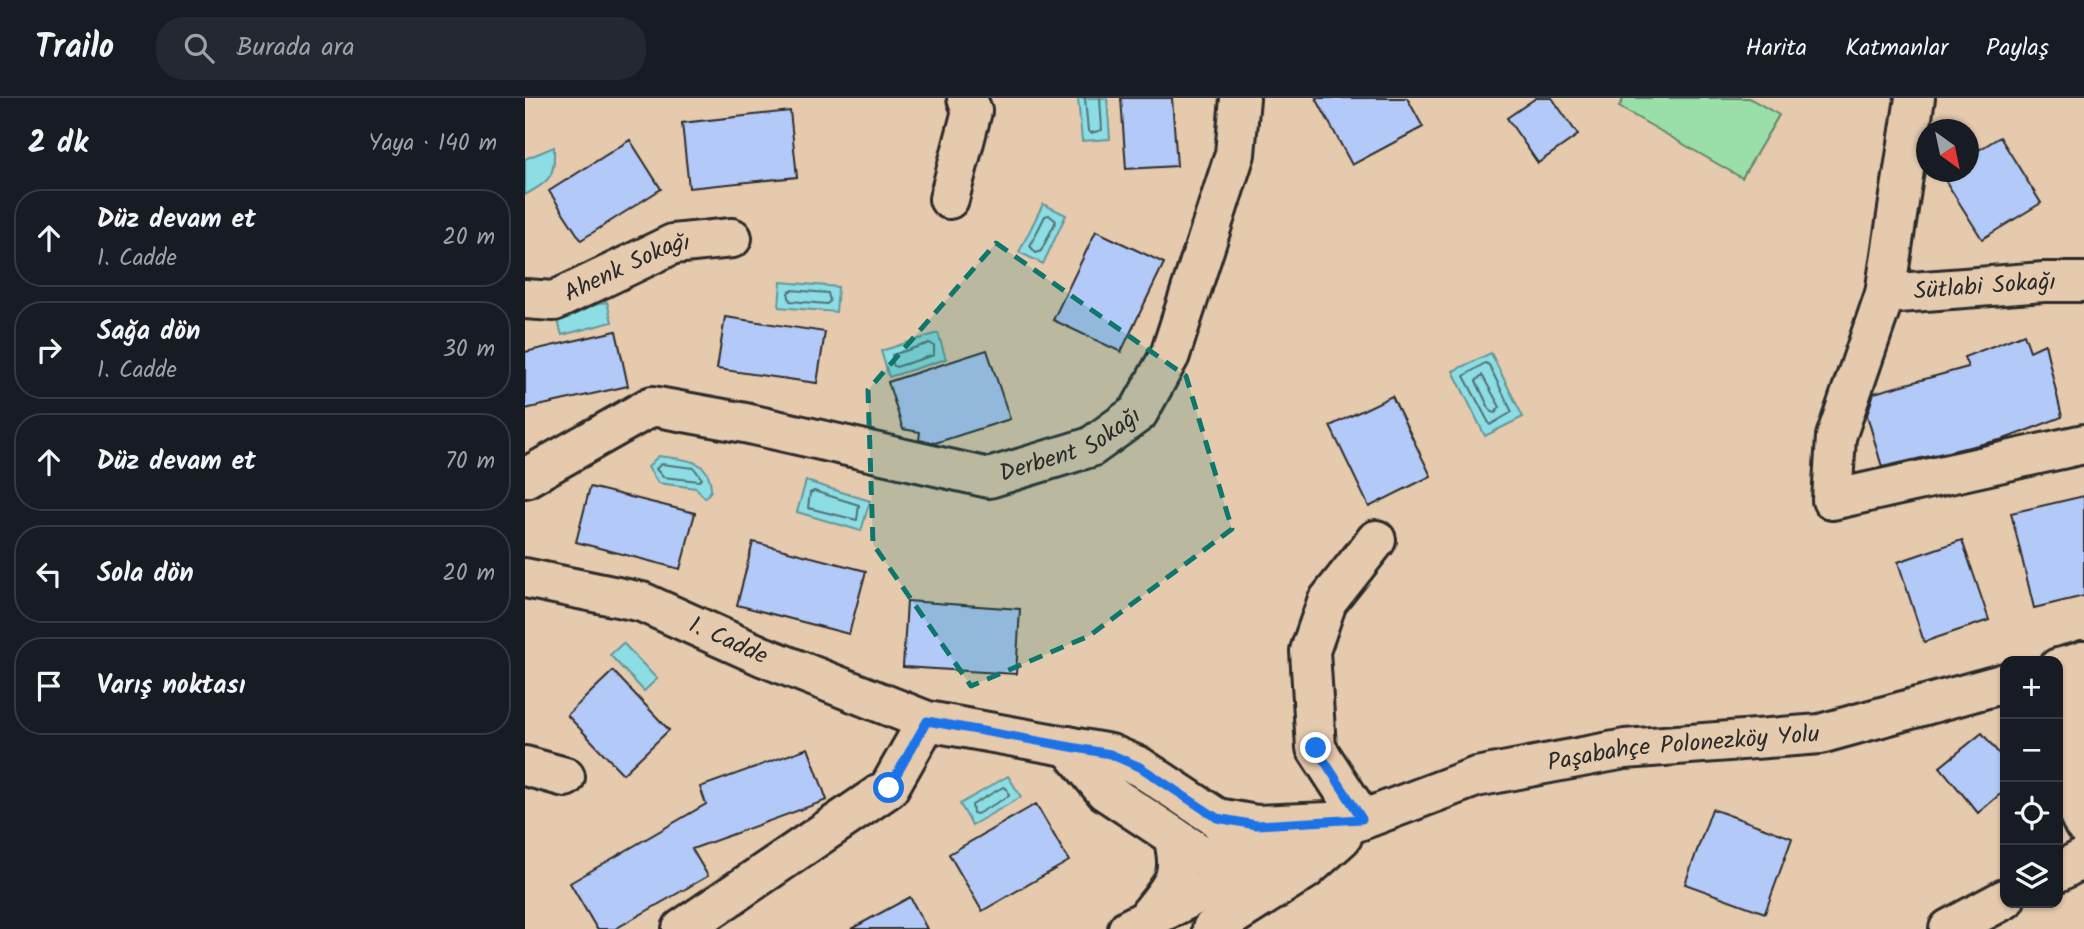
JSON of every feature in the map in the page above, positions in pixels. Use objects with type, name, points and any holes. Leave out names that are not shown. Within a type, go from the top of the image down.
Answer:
[{"type":"street","points":[[949,199],[972,111],[967,98]]},
{"type":"street","name":"Derbent Sokağı","points":[[525,478],[652,406],[745,423],[989,478],[1091,447],[1138,412],[1170,355],[1235,154],[1240,98]]},
{"type":"street","points":[[1915,98],[1885,294],[1836,437],[1832,500],[2084,444]]},
{"type":"street","name":"Ahenk Sokağı","points":[[525,299],[554,301],[673,244],[732,238]]},
{"type":"street","name":"Sütlabi Sokağı","points":[[1885,294],[2044,282],[2084,282]]},
{"type":"street","points":[[1217,818],[1256,825],[1362,819],[1316,748],[1310,651],[1327,601],[1376,540]]},
{"type":"street","name":"1. Cadde","points":[[525,578],[642,602],[762,656],[927,721],[1110,754],[1140,767],[1217,818]]},
{"type":"street","points":[[2075,663],[2074,804],[2084,825]]},
{"type":"street","name":"Paşabahçe Polonezköy Yolu","points":[[1136,925],[1250,880],[1305,870],[1362,819],[1476,777],[1625,749],[1820,734],[2000,684]]},
{"type":"street","points":[[682,929],[889,788],[927,721]]},
{"type":"street","points":[[1067,746],[1105,791],[1173,836],[1250,880]]},
{"type":"street","points":[[525,766],[565,776]]},
{"type":"street","points":[[1217,818],[1240,845],[1250,880]]},
{"type":"street","points":[[1136,925],[1178,876],[1179,860],[1173,836]]},
{"type":"street","points":[[2063,869],[2084,858]]},
{"type":"street","points":[[1182,929],[1229,901],[1250,880]]},
{"type":"street","name":"Paşabahçe Polonezköy Yolu","points":[[1212,929],[1250,880]]},
{"type":"street","points":[[1949,929],[2000,902]]},
{"type":"highlighted area","points":[[996,243],[1186,376],[1232,529],[1089,636],[971,686],[873,544],[868,390]]},
{"type":"green space","points":[[1624,98],[1749,98],[1779,115],[1742,178],[1619,107]]},
{"type":"water","points":[[1078,98],[1107,98],[1110,139],[1082,141]]},
{"type":"water","points":[[554,147],[554,165],[550,177],[525,195],[525,159]]},
{"type":"water","points":[[1043,204],[1066,215],[1043,264],[1019,252]]},
{"type":"water","points":[[781,282],[838,287],[836,312],[779,307]]},
{"type":"water","points":[[607,302],[612,322],[562,335],[556,315]]},
{"type":"water","points":[[938,333],[946,359],[889,377],[881,351]]},
{"type":"water","points":[[1491,353],[1523,417],[1485,436],[1453,371]]},
{"type":"water","points":[[658,456],[686,460],[701,466],[710,480],[711,491],[705,498],[696,488],[658,483],[648,467]]},
{"type":"water","points":[[806,481],[870,501],[861,531],[797,512]]},
{"type":"water","points":[[623,643],[657,679],[644,691],[610,655]]},
{"type":"water","points":[[1008,776],[1021,797],[972,825],[960,804]]},
{"type":"building","points":[[1121,98],[1172,98],[1177,166],[1126,169]]},
{"type":"building","points":[[1316,98],[1407,98],[1423,127],[1352,165]]},
{"type":"building","points":[[1536,98],[1552,98],[1578,135],[1538,163],[1507,118]]},
{"type":"building","points":[[790,111],[797,177],[689,188],[682,123]]},
{"type":"building","points":[[2000,137],[2041,203],[1982,239],[1946,182],[1979,182],[1979,150]]},
{"type":"building","points":[[630,140],[661,189],[581,240],[549,191]]},
{"type":"building","points":[[1096,231],[1164,263],[1121,352],[1053,320]]},
{"type":"building","points":[[725,317],[825,332],[817,383],[717,369]]},
{"type":"building","points":[[616,331],[628,386],[525,409],[525,352]]},
{"type":"building","points":[[2024,334],[2030,351],[2045,344],[2062,417],[2004,439],[1882,467],[1867,415],[1874,393],[1968,367],[1964,357]]},
{"type":"building","points":[[987,350],[1010,419],[935,443],[919,440],[920,432],[903,429],[888,382]]},
{"type":"building","points":[[1392,396],[1431,476],[1369,507],[1330,426]]},
{"type":"building","points":[[590,487],[695,513],[680,569],[576,542]]},
{"type":"building","points":[[2084,496],[2084,596],[2034,608],[2011,513]]},
{"type":"building","points":[[1962,540],[1989,620],[1924,642],[1898,562]]},
{"type":"building","points":[[753,542],[866,571],[849,634],[737,605]]},
{"type":"building","points":[[907,601],[1020,609],[1016,674],[903,667]]},
{"type":"building","points":[[613,671],[669,730],[623,774],[567,715]]},
{"type":"building","points":[[1982,733],[2000,755],[2000,794],[1978,813],[1940,767]]},
{"type":"building","points":[[808,748],[827,800],[692,849],[708,876],[615,929],[597,929],[570,883],[706,804],[700,787]]},
{"type":"building","points":[[1036,804],[1069,861],[982,911],[949,854]]},
{"type":"building","points":[[1712,809],[1792,838],[1765,913],[1685,884]]},
{"type":"building","points":[[910,897],[927,929],[851,929]]},
{"type":"route","points":[[889,788],[927,721],[1110,754],[1140,767],[1217,818],[1256,825],[1362,819],[1316,748]]}]
